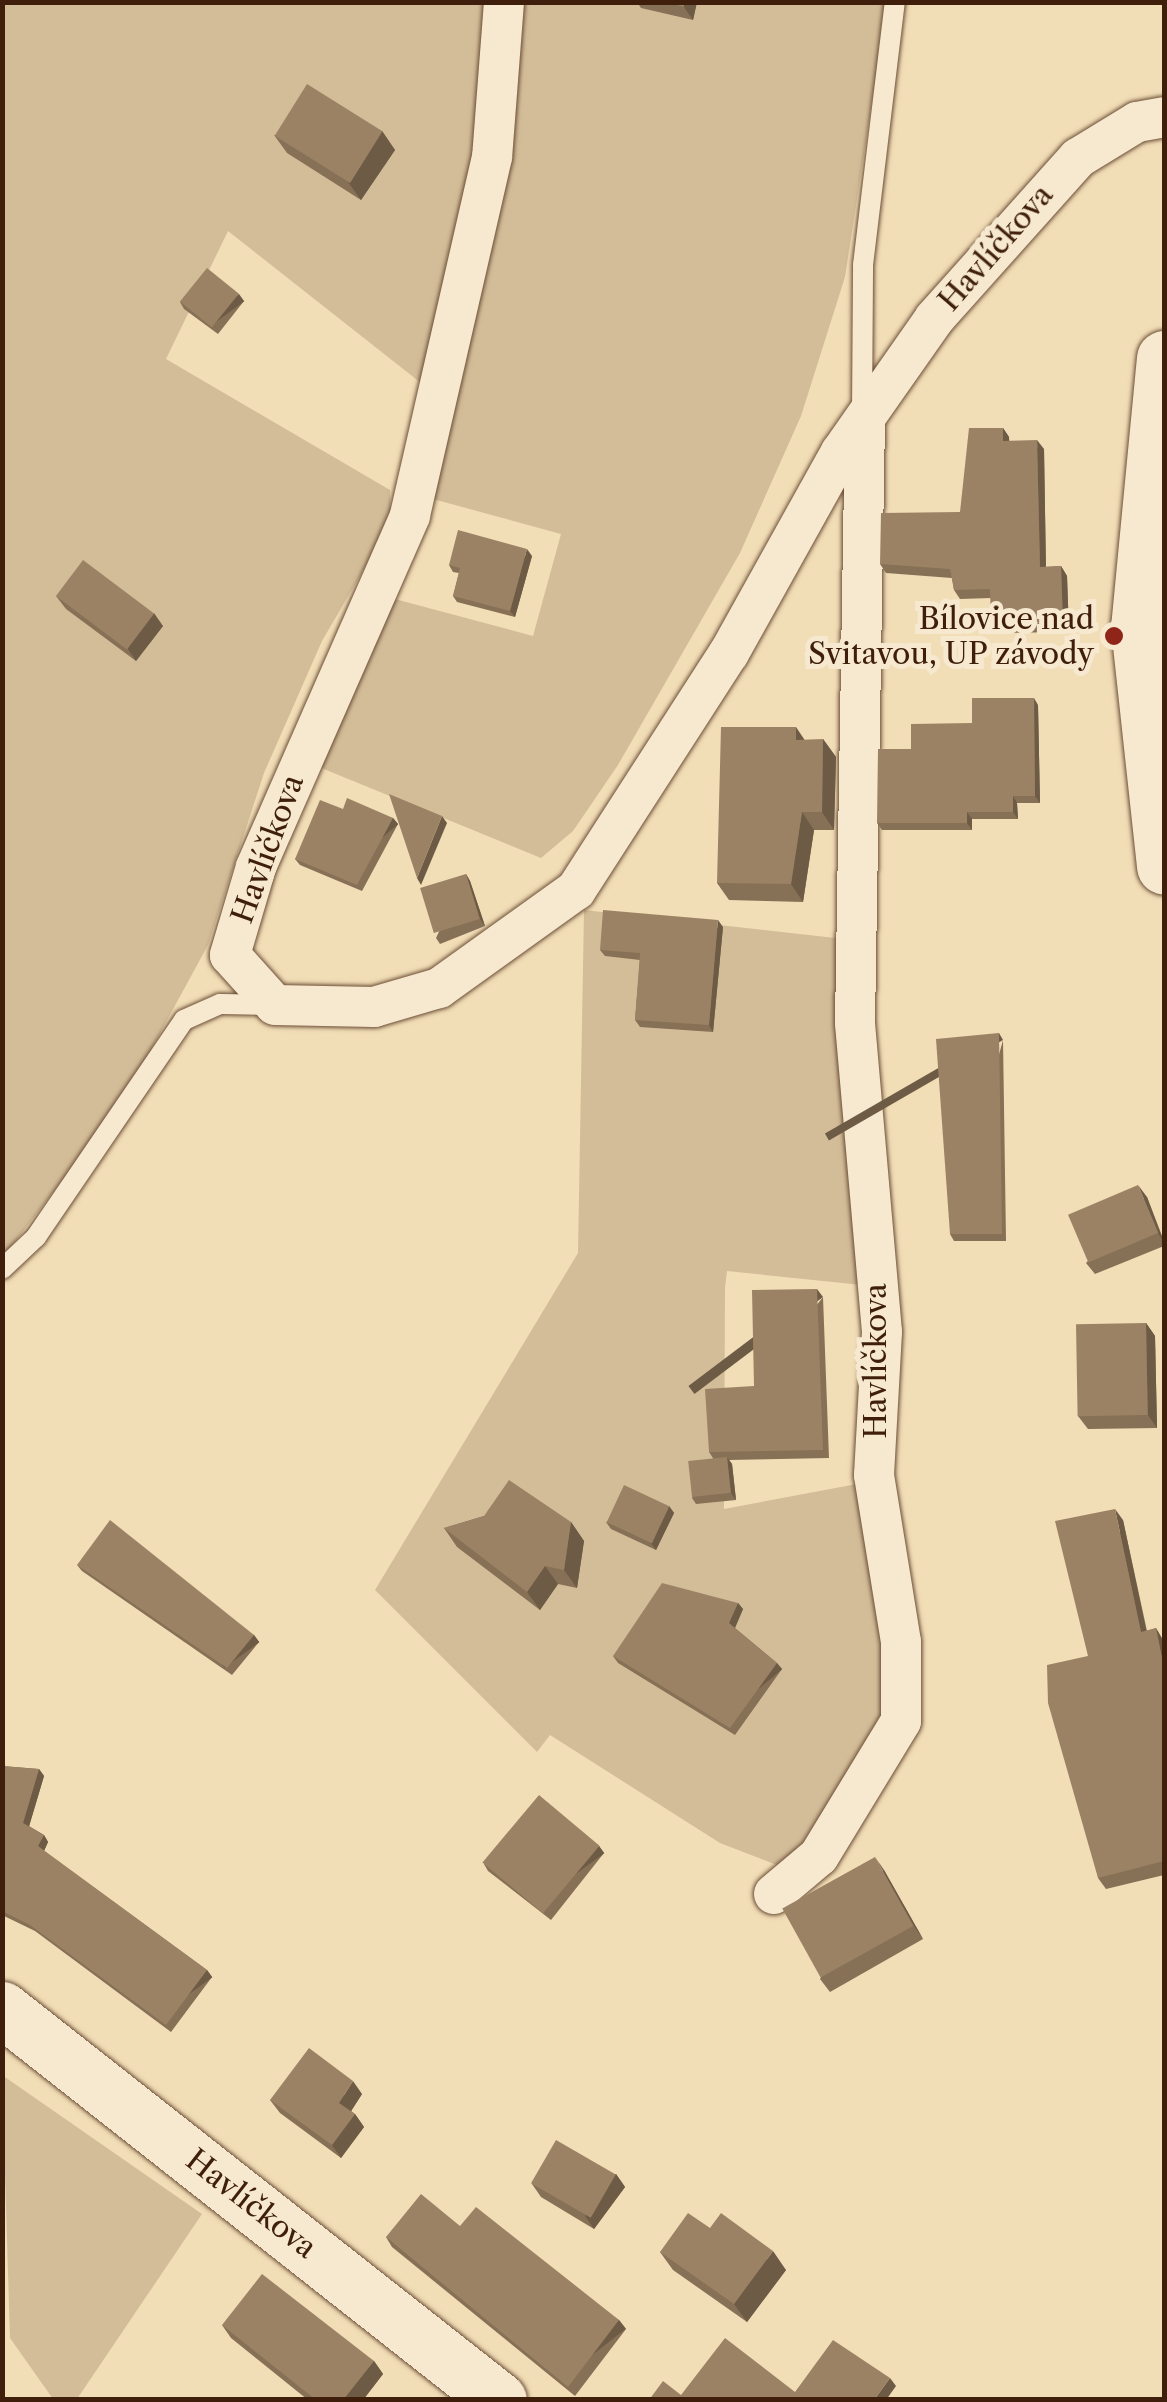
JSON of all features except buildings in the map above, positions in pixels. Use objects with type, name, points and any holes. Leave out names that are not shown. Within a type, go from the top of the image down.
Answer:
[{"type":"main road","points":[[1164,358],[1138,626],[1164,867]]},
{"type":"main road","name":"Havlíčkova","points":[[2,2009],[500,2400]]},
{"type":"street","name":"Havlíčkova","points":[[504,2],[492,157],[410,516],[256,867],[230,955],[275,1005],[374,1007],[439,988],[576,890],[865,422],[934,319],[1078,158],[1164,117]]},
{"type":"street","name":"Havlíčkova","points":[[774,1894],[819,1856],[901,1722],[901,1642],[874,1475],[882,1332],[856,1023],[865,422]]},
{"type":"lane","points":[[865,422],[863,265],[896,2]]},
{"type":"lane","points":[[2,1269],[36,1236],[184,1020],[220,1004],[275,1005]]},
{"type":"shaded area","points":[[3,3],[495,3],[474,199],[421,383],[228,231],[166,359],[390,490],[391,523],[322,641],[264,773],[208,945],[122,1103],[3,1257]]},
{"type":"shaded area","points":[[515,3],[887,3],[845,277],[801,416],[740,553],[618,765],[573,831],[541,858],[319,767],[391,598],[533,636],[561,534],[433,499]]},
{"type":"shaded area","points":[[584,910],[844,939],[862,1285],[727,1271],[725,1288],[724,1509],[857,1484],[890,1688],[892,1729],[790,1870],[720,1843],[550,1735],[537,1752],[375,1590],[578,1253]]},
{"type":"shaded area","points":[[2,2075],[202,2214],[77,2399],[53,2399],[10,2338]]},
{"type":"place","name":"Bílovice nad Svitavou, UP závody","points":[[1114,636]]}]
